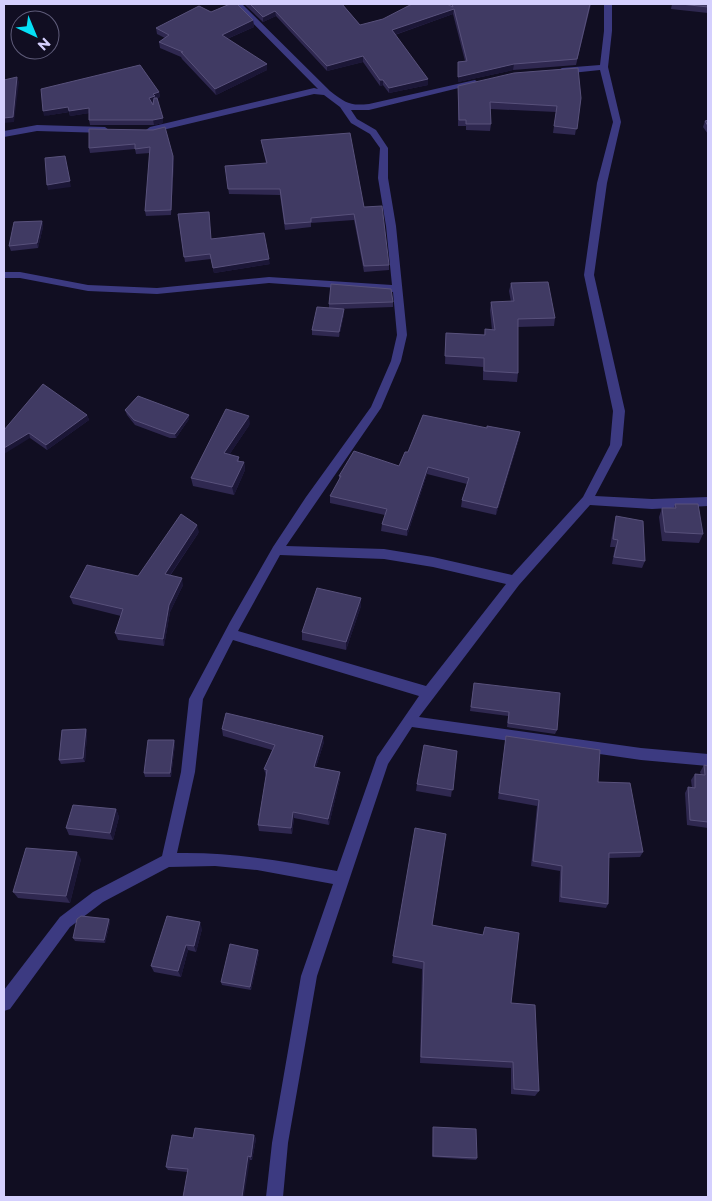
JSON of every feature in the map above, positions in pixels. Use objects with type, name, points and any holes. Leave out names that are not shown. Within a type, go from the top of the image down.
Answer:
[{"type":"street","points":[[168,860],[188,772],[196,699],[277,550],[310,500],[376,408],[396,362],[402,335],[391,226],[383,178],[384,148],[381,141],[373,132],[354,121],[343,105],[327,93],[238,4]]},
{"type":"street","points":[[274,1197],[280,1143],[309,976],[382,761],[408,721],[515,581],[587,500],[616,445],[619,411],[589,275],[602,183],[616,122],[604,66],[608,31],[608,4]]},
{"type":"street","points":[[549,72],[604,66]]},
{"type":"street","points":[[343,105],[353,108],[369,107],[484,81]]},
{"type":"street","points":[[145,131],[314,91],[327,93]]},
{"type":"street","points":[[4,134],[36,128],[116,131]]},
{"type":"street","points":[[4,275],[20,275],[88,288],[157,291],[269,280],[396,289]]},
{"type":"street","points":[[587,500],[652,504],[708,501]]},
{"type":"street","points":[[277,550],[310,553],[352,551],[385,554],[515,581]]},
{"type":"street","points":[[230,634],[429,693]]},
{"type":"street","points":[[408,721],[641,754],[708,760]]},
{"type":"street","points":[[4,1003],[65,922],[98,897],[168,860],[215,859],[257,863],[343,879]]},
{"type":"building","points":[[230,4],[237,4],[253,20],[222,35],[267,64],[215,89],[181,52],[183,52],[159,42],[169,35],[156,28],[199,6],[211,12]]},
{"type":"building","points":[[250,4],[342,4],[360,25],[383,19],[412,4],[447,4],[453,7],[452,4],[590,4],[577,59],[514,64],[458,77],[458,62],[467,61],[454,9],[392,30],[428,79],[389,88],[383,80],[380,80],[363,56],[327,66],[275,11],[263,17]]},
{"type":"building","points":[[681,4],[708,4],[708,7]]},
{"type":"building","points":[[140,65],[159,92],[149,98],[153,105],[154,98],[157,98],[163,118],[153,120],[89,120],[89,108],[69,111],[68,107],[43,111],[41,89]]},
{"type":"building","points":[[578,68],[581,98],[577,129],[554,126],[557,106],[490,102],[491,124],[466,124],[466,120],[459,120],[458,86],[514,73]]},
{"type":"building","points":[[17,77],[13,117],[4,118],[4,80]]},
{"type":"building","points":[[165,127],[173,156],[171,210],[145,211],[150,147],[135,149],[135,144],[89,148],[89,129],[153,130]]},
{"type":"building","points":[[350,133],[364,207],[382,206],[389,265],[364,266],[354,214],[311,218],[311,222],[285,224],[280,189],[228,189],[225,166],[267,163],[261,140]]},
{"type":"building","points":[[65,156],[70,181],[47,185],[45,158]]},
{"type":"building","points":[[209,212],[211,239],[264,233],[269,259],[213,268],[210,254],[184,257],[178,214]]},
{"type":"building","points":[[42,221],[37,243],[9,246],[14,222]]},
{"type":"building","points":[[548,282],[555,318],[518,319],[518,373],[484,371],[484,358],[445,356],[446,333],[485,335],[485,329],[495,330],[491,302],[514,301],[511,283]]},
{"type":"building","points":[[331,284],[391,289],[393,302],[329,304]]},
{"type":"building","points":[[317,307],[344,309],[339,332],[312,330]]},
{"type":"building","points":[[43,384],[87,415],[46,445],[29,433],[4,448],[4,430]]},
{"type":"building","points":[[138,396],[189,415],[175,434],[134,420],[125,410]]},
{"type":"building","points":[[226,409],[249,416],[224,453],[239,457],[237,461],[244,462],[232,487],[191,478]]},
{"type":"building","points":[[423,415],[487,428],[487,426],[520,432],[497,508],[462,500],[469,478],[428,467],[407,530],[382,524],[387,509],[330,496],[354,451],[399,466],[405,452],[408,452]]},
{"type":"building","points":[[675,504],[698,504],[703,534],[665,532],[662,508],[676,508]]},
{"type":"building","points":[[181,514],[197,525],[165,574],[182,578],[169,605],[163,639],[115,633],[123,609],[70,597],[87,565],[138,576]]},
{"type":"building","points":[[616,516],[643,521],[645,561],[614,557],[618,540],[613,539]]},
{"type":"building","points":[[317,588],[361,598],[346,642],[302,632]]},
{"type":"building","points":[[474,683],[560,693],[557,730],[508,723],[509,712],[471,707]]},
{"type":"building","points":[[226,713],[323,736],[314,767],[340,772],[328,819],[293,812],[291,828],[258,825],[267,770],[264,769],[275,745],[222,729]]},
{"type":"building","points":[[86,729],[83,758],[59,760],[62,730]]},
{"type":"building","points":[[506,736],[600,750],[598,782],[630,783],[643,852],[609,853],[608,904],[561,897],[562,866],[533,861],[539,800],[499,793]]},
{"type":"building","points":[[148,740],[174,740],[170,773],[144,773]]},
{"type":"building","points":[[424,745],[457,751],[453,790],[417,784]]},
{"type":"building","points":[[704,765],[708,766],[708,822],[690,820],[688,787],[695,788],[695,774],[705,775]]},
{"type":"building","points":[[73,805],[116,809],[110,833],[66,828]]},
{"type":"building","points":[[415,828],[446,834],[432,925],[483,935],[485,927],[519,933],[511,1003],[535,1005],[539,1091],[514,1089],[513,1062],[421,1057],[424,962],[393,956]]},
{"type":"building","points":[[26,848],[77,852],[66,896],[13,892]]},
{"type":"building","points":[[81,916],[109,919],[104,940],[73,938],[77,919]]},
{"type":"building","points":[[167,916],[200,922],[194,946],[186,945],[178,971],[151,966]]},
{"type":"building","points":[[230,944],[258,950],[250,987],[221,982]]},
{"type":"building","points":[[433,1127],[476,1129],[477,1158],[433,1156]]},
{"type":"building","points":[[195,1128],[254,1135],[251,1157],[248,1156],[242,1197],[183,1197],[188,1169],[166,1167],[172,1135],[193,1138]]}]
